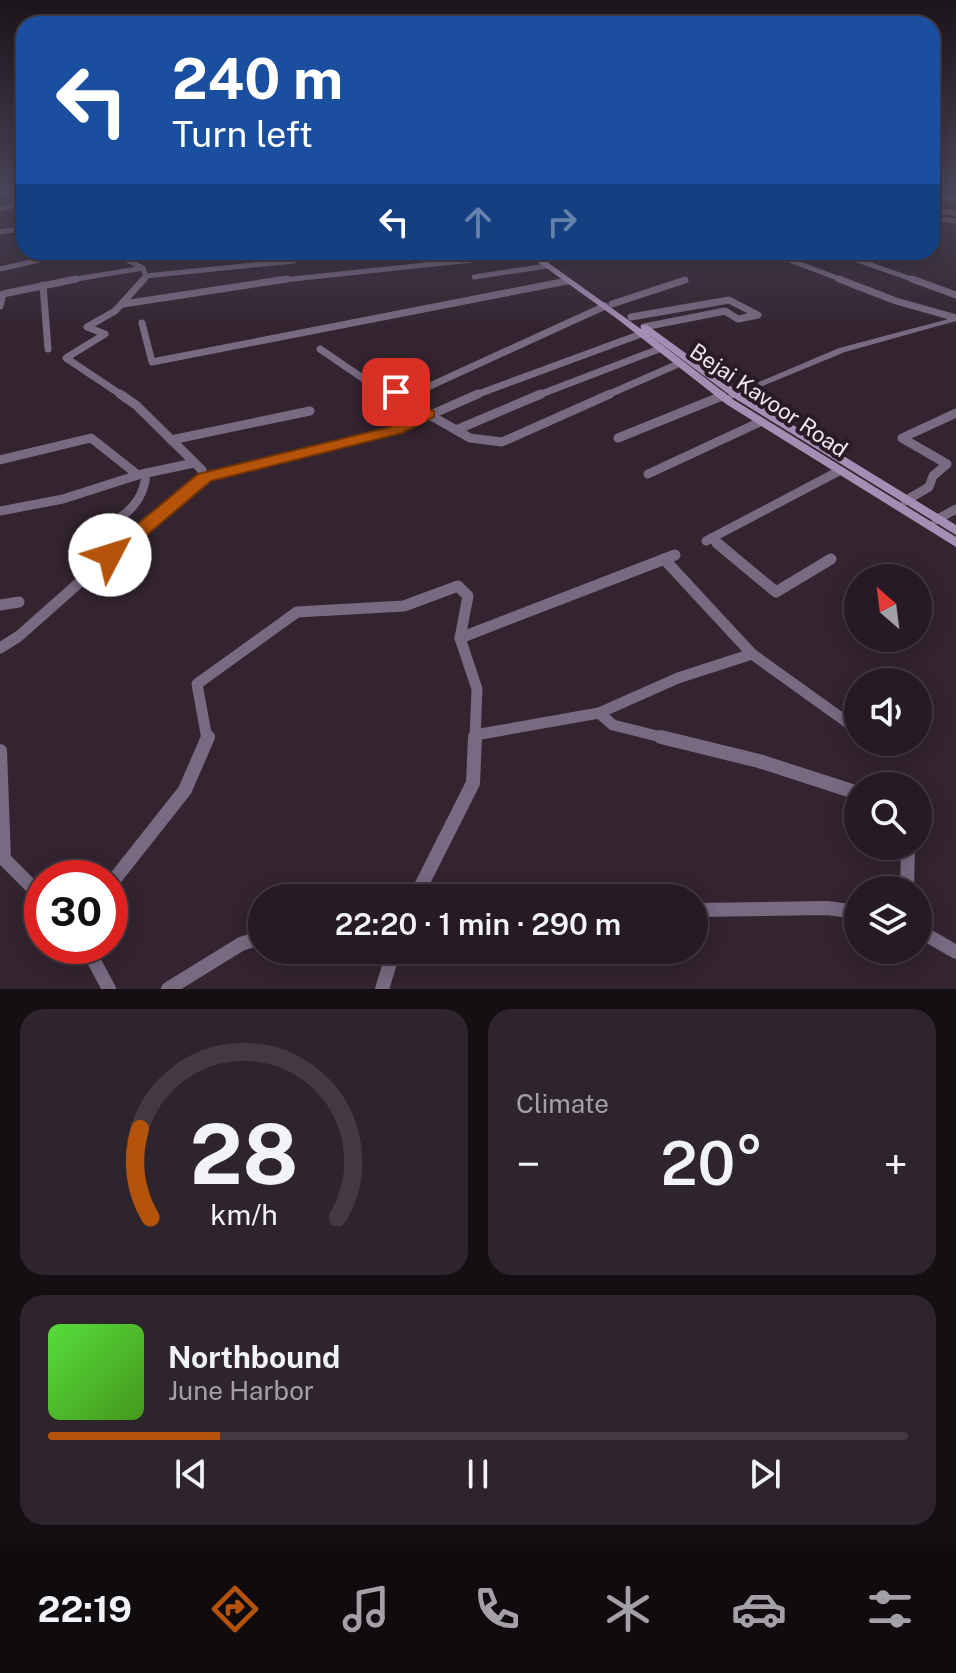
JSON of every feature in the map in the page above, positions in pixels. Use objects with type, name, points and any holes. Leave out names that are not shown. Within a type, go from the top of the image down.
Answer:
[{"type":"main road","name":"Bejai Kavoor Road","points":[[539,260],[567,281],[631,317],[659,349],[727,396],[956,531]]},
{"type":"main road","name":"Bejai Kavoor Road","points":[[547,260],[611,305],[760,422],[956,543]]},
{"type":"street","points":[[0,269],[39,260]]},
{"type":"street","points":[[204,477],[136,405],[66,358],[105,334],[87,327],[123,304],[323,274],[472,260]]},
{"type":"street","points":[[789,260],[896,301],[956,319]]},
{"type":"street","points":[[855,260],[956,295]]},
{"type":"street","points":[[129,261],[144,272]]},
{"type":"street","points":[[0,306],[3,294],[43,285],[144,272],[294,261]]},
{"type":"street","points":[[474,277],[547,266]]},
{"type":"street","points":[[123,304],[144,272]]},
{"type":"street","points":[[678,364],[502,442],[470,438],[428,414],[414,411],[405,401],[409,395],[611,305],[685,280]]},
{"type":"street","points":[[142,323],[152,362],[567,281]]},
{"type":"street","points":[[43,285],[48,349]]},
{"type":"street","points":[[631,317],[731,300],[758,315],[738,319],[715,304]]},
{"type":"street","points":[[0,648],[19,636],[63,594],[204,477],[396,430],[428,414],[642,330],[725,311]]},
{"type":"street","points":[[618,438],[842,350],[956,319]]},
{"type":"street","points":[[320,349],[377,388],[409,395]]},
{"type":"street","points":[[456,430],[659,349]]},
{"type":"street","points":[[171,440],[310,411]]},
{"type":"street","points":[[905,501],[929,487],[933,476],[947,464],[902,438],[956,413]]},
{"type":"street","points":[[648,474],[760,422]]},
{"type":"street","points":[[0,460],[91,438],[142,474]]},
{"type":"street","points":[[0,511],[63,499],[142,474],[194,463]]},
{"type":"street","points":[[831,559],[776,592],[709,540],[839,471]]},
{"type":"street","points":[[88,536],[128,514],[143,498],[142,474]]},
{"type":"street","points":[[936,520],[956,509]]},
{"type":"street","points":[[460,638],[670,557],[752,654],[844,720]]},
{"type":"street","points":[[128,862],[185,790],[209,735],[197,684],[297,612],[404,606],[458,586],[468,596],[460,638],[477,689],[473,783],[422,884]]},
{"type":"street","points":[[0,605],[19,602]]},
{"type":"street","points":[[475,735],[599,713],[690,674],[752,654]]},
{"type":"street","points":[[599,713],[613,725],[759,761],[844,788]]},
{"type":"street","points":[[0,751],[4,859],[24,879]]},
{"type":"street","points":[[708,910],[844,910]]},
{"type":"street","points":[[932,938],[956,952]]},
{"type":"street","points":[[168,989],[248,942]]},
{"type":"street","points":[[96,964],[109,989]]},
{"type":"street","points":[[382,989],[390,964]]},
{"type":"route","points":[[110,555],[204,477],[396,430],[428,414],[414,411],[405,401],[409,395],[396,392]]}]
